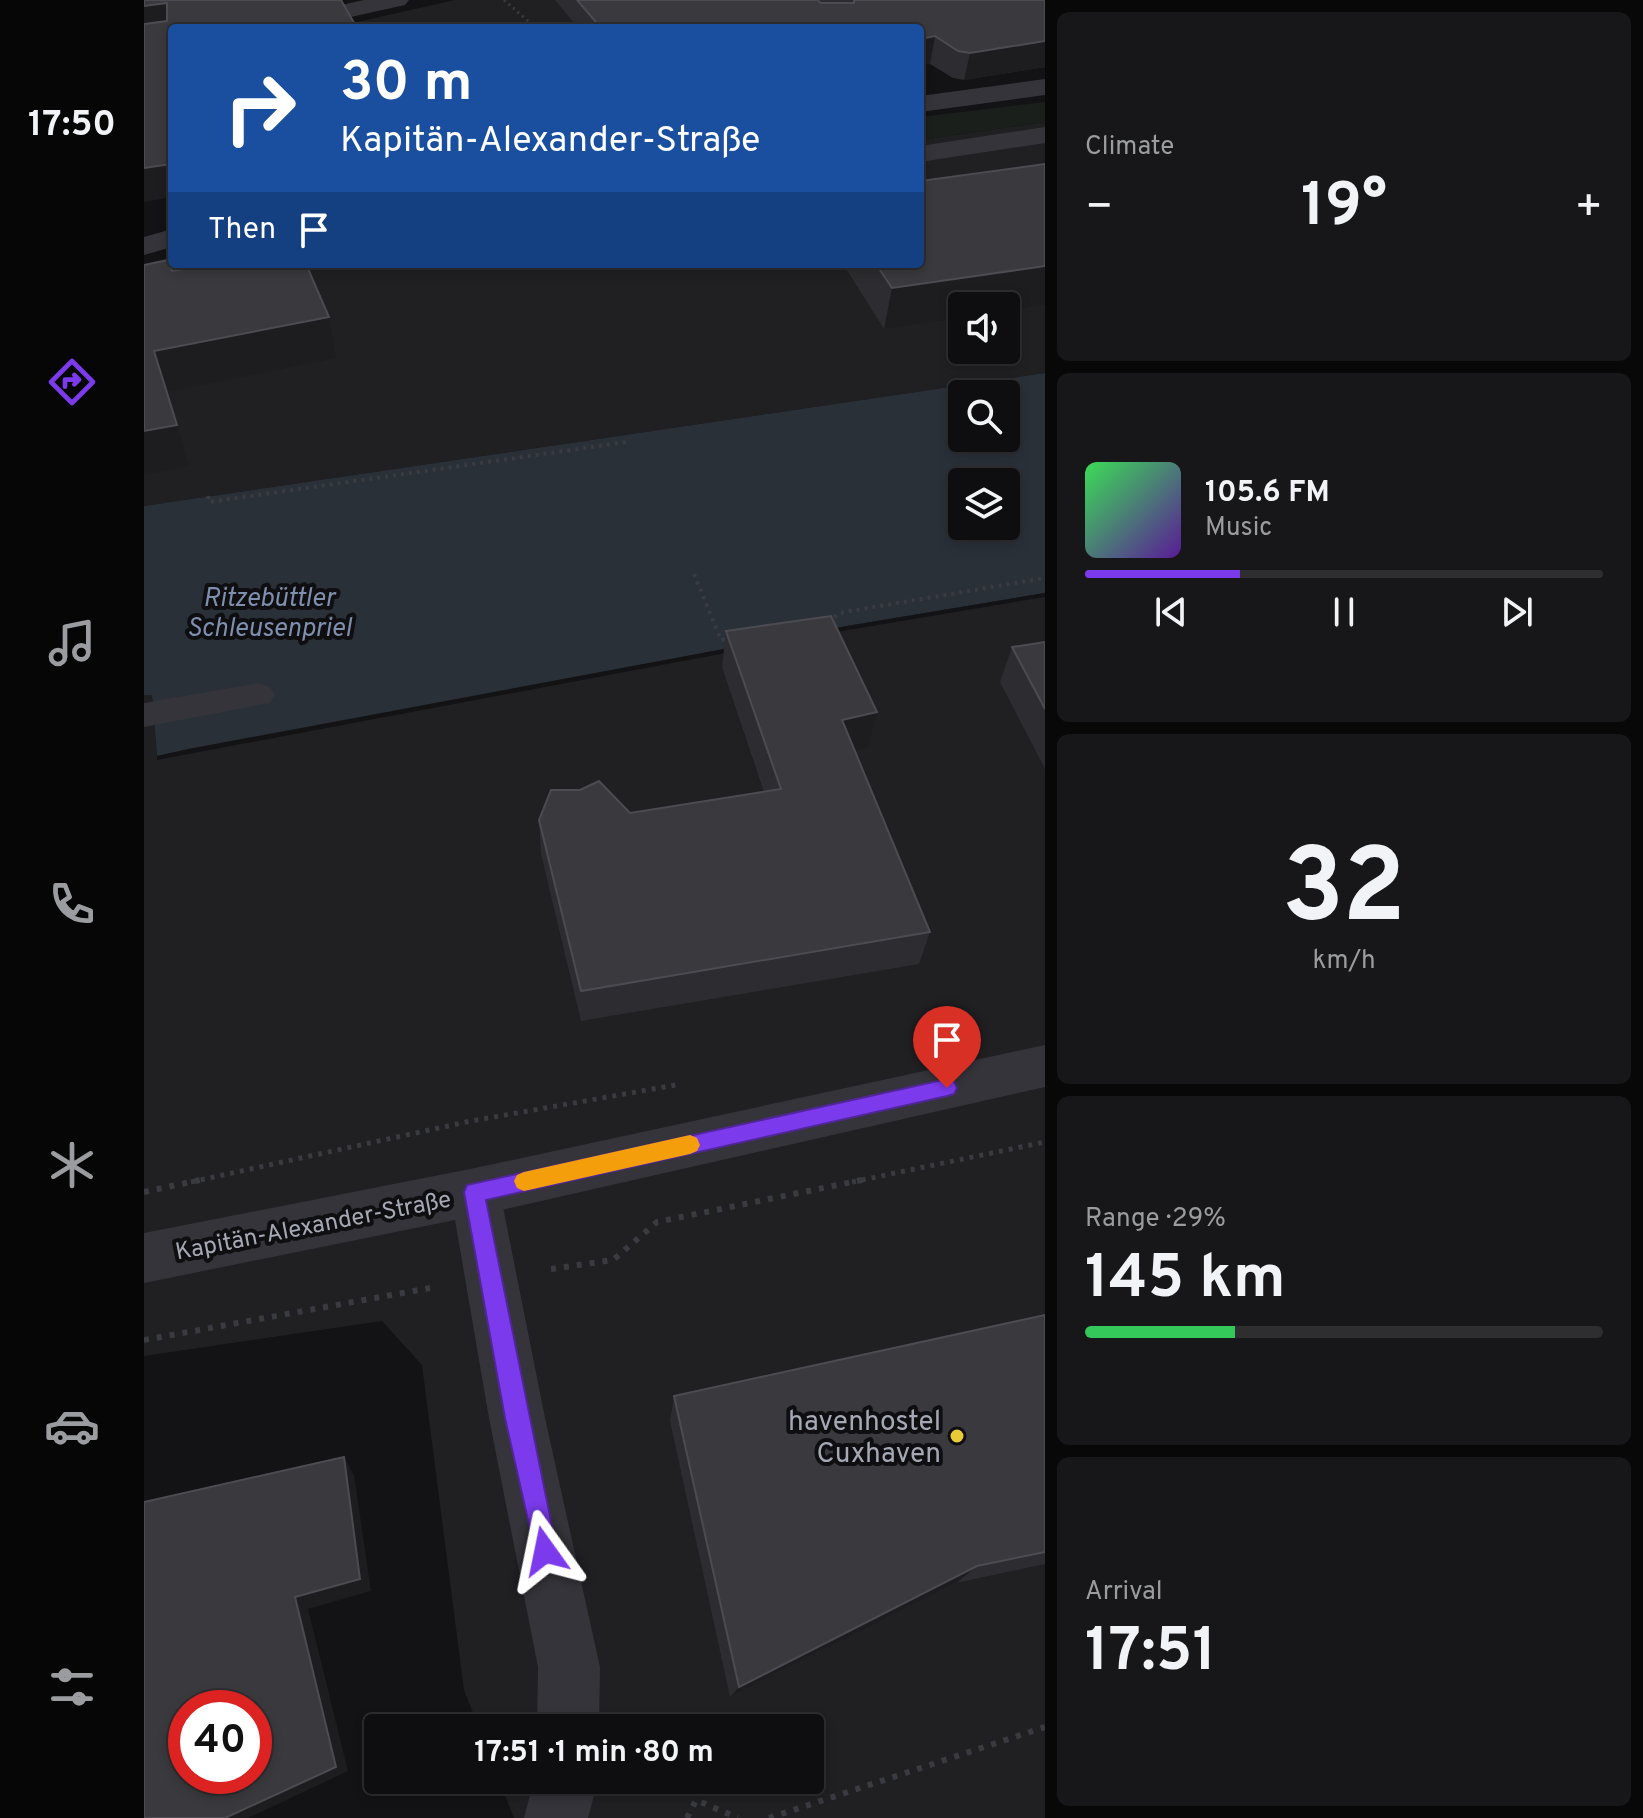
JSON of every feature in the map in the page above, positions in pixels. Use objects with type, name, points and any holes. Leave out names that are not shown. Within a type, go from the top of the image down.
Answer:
[{"type":"street","points":[[286,24],[397,0]]},
{"type":"street","points":[[927,97],[1045,87]]},
{"type":"street","points":[[924,153],[1045,135]]},
{"type":"street","points":[[144,230],[168,226]]},
{"type":"street","points":[[144,246],[168,239]]},
{"type":"street","name":"Kapitän-Alexander-Straße","points":[[144,1258],[475,1192],[1045,1066]]},
{"type":"street","points":[[475,1192],[517,1418],[569,1667],[568,1714]]},
{"type":"street","points":[[556,1818],[562,1794]]},
{"type":"lane","points":[[144,715],[259,695]]},
{"type":"path","points":[[504,0],[531,24]]},
{"type":"path","points":[[208,496],[209,502],[627,442]]},
{"type":"path","points":[[694,574],[721,640],[736,638]]},
{"type":"path","points":[[814,625],[830,626],[839,613],[1045,578]]},
{"type":"path","points":[[144,1192],[466,1122],[683,1084]]},
{"type":"path","points":[[144,1340],[491,1277],[613,1260],[657,1222],[1045,1142]]},
{"type":"path","points":[[769,1818],[1045,1727]]},
{"type":"path","points":[[687,1818],[696,1800],[738,1818]]},
{"type":"shaded area","points":[[455,0],[684,0],[684,24],[349,24]]},
{"type":"shaded area","points":[[1045,102],[1045,122],[924,139],[924,117]]},
{"type":"shaded area","points":[[1045,122],[1045,373],[998,380],[948,380],[948,387],[144,506],[144,308],[157,272],[176,268],[924,268],[924,139]]},
{"type":"shaded area","points":[[1045,593],[1045,1818],[514,1818],[505,1794],[824,1794],[824,1714],[473,1714],[464,1690],[422,1365],[382,1321],[144,1356],[144,695],[152,695],[157,756],[847,626]]},
{"type":"water","name":"Ritzebüttler Schleusenpriel","points":[[1045,373],[1045,593],[847,626],[157,756],[152,695],[144,695],[144,506],[948,387],[948,452],[1020,452],[1020,380],[998,380]]},
{"type":"pier","points":[[1045,593],[1045,597],[848,630],[157,760],[157,756],[188,749],[847,626]]},
{"type":"building","points":[[144,0],[341,0],[355,24],[168,24],[168,165],[144,168],[144,24],[167,21],[167,3],[144,6]]},
{"type":"building","points":[[577,0],[817,0],[821,3],[854,3],[854,0],[1045,0],[1045,41],[970,53],[958,51],[935,36],[924,38],[924,24],[598,24]]},
{"type":"building","points":[[1045,164],[1045,266],[892,288],[879,268],[924,268],[924,180]]},
{"type":"building","points":[[168,260],[168,268],[172,271],[188,268],[308,268],[329,317],[154,351],[177,425],[144,431],[144,265]]},
{"type":"building","points":[[831,616],[877,712],[842,720],[930,932],[581,991],[539,820],[551,790],[580,790],[599,781],[630,813],[781,789],[726,631]]},
{"type":"building","points":[[1045,642],[1045,709],[1012,647]]},
{"type":"building","points":[[1045,1315],[1045,1552],[977,1566],[739,1687],[674,1396]]},
{"type":"building","points":[[344,1457],[360,1579],[295,1597],[336,1767],[225,1818],[144,1818],[144,1502]]},
{"type":"slow traffic","points":[[524,1181],[690,1145]]},
{"type":"place","name":"havenhostel Cuxhaven","points":[[957,1436]]},
{"type":"route","points":[[545,1551],[475,1192],[947,1088]]}]
